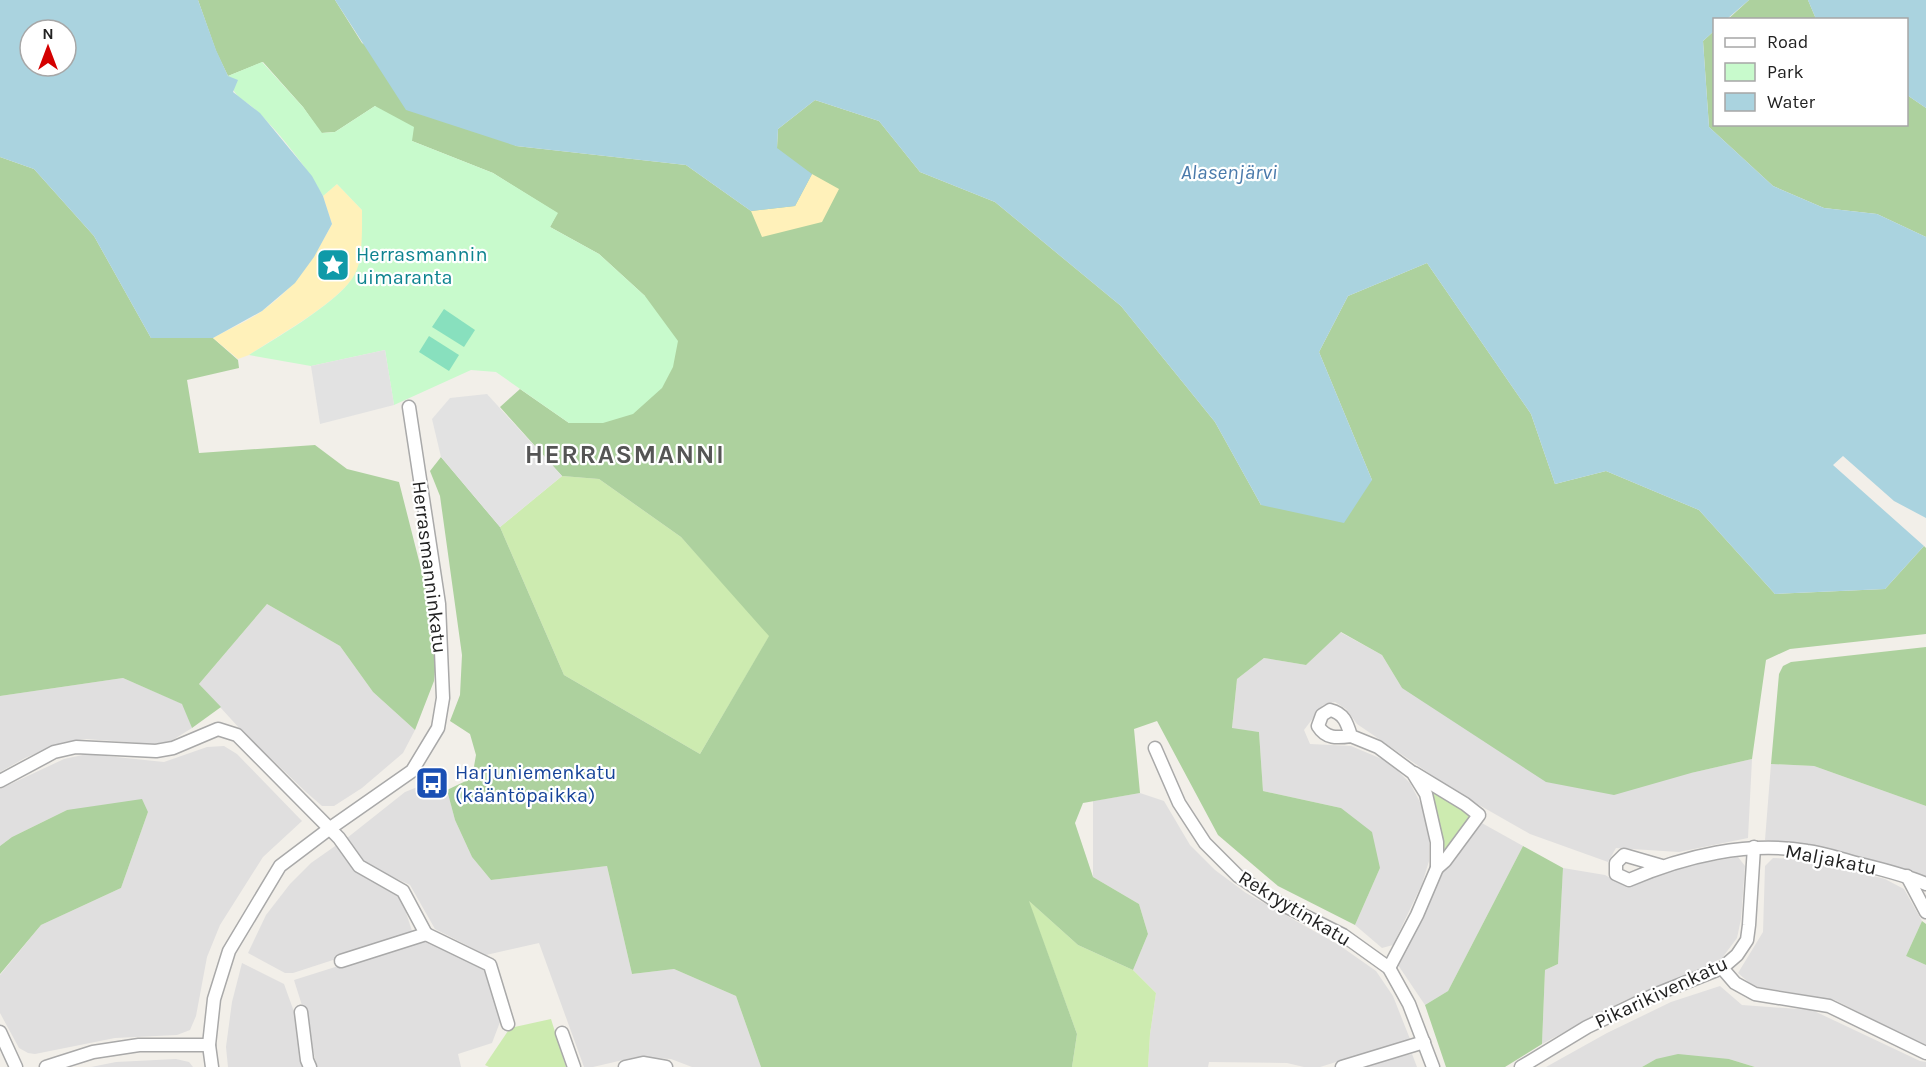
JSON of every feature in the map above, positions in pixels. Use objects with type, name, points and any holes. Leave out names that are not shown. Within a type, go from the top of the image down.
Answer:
[{"type":"street","name":"Herrasmanninkatu","points":[[212,1067],[209,1046],[214,999],[229,951],[280,866],[412,771],[438,728],[443,698],[439,604],[409,407]]},
{"type":"street","points":[[0,781],[54,752],[76,747],[156,751],[173,748],[218,729],[237,735],[339,838],[359,866],[404,891],[426,934],[490,964],[508,1024]]},
{"type":"street","points":[[1351,736],[1378,747],[1413,773],[1479,815],[1445,861],[1437,868]]},
{"type":"street","name":"Rekryytinkatu","points":[[1155,748],[1179,803],[1206,843],[1238,876],[1277,902],[1343,935],[1389,968],[1409,1004],[1433,1067]]},
{"type":"street","points":[[1389,968],[1417,915],[1437,868],[1437,842],[1432,815],[1426,794],[1413,773]]},
{"type":"street","name":"Maljakatu","points":[[1662,866],[1754,847],[1807,851],[1907,876],[1926,884]]},
{"type":"street","name":"Pikarikivenkatu","points":[[1521,1067],[1587,1027],[1654,995],[1722,968],[1737,955],[1747,940],[1754,847]]},
{"type":"street","points":[[1907,876],[1926,912]]},
{"type":"street","points":[[341,961],[426,934]]},
{"type":"street","points":[[1722,968],[1735,983],[1755,994],[1829,1006],[1926,1053]]},
{"type":"street","points":[[301,1012],[307,1060],[310,1067]]},
{"type":"street","points":[[0,1032],[16,1067]]},
{"type":"street","points":[[562,1034],[574,1067]]},
{"type":"street","points":[[1342,1067],[1424,1042]]},
{"type":"street","points":[[46,1067],[93,1052],[127,1047],[209,1046]]},
{"type":"street","points":[[625,1067],[643,1063],[666,1067]]},
{"type":"shaded area","points":[[385,350],[394,405],[320,424],[311,366]]},
{"type":"shaded area","points":[[487,394],[562,476],[500,527],[441,457],[432,419],[450,398]]},
{"type":"shaded area","points":[[267,604],[340,646],[373,692],[415,730],[403,753],[362,788],[334,806],[322,806],[306,792],[241,730],[199,684]]},
{"type":"shaded area","points":[[1340,632],[1382,655],[1402,688],[1691,773],[1752,759],[1748,838],[1679,852],[1616,848],[1608,862],[1530,834],[1458,793],[1357,724],[1346,709],[1335,702],[1323,705],[1304,730],[1310,744],[1351,746],[1389,762],[1410,783],[1423,808],[1429,839],[1429,861],[1422,884],[1393,945],[1382,948],[1355,925],[1380,868],[1341,808],[1263,791],[1259,732],[1232,729],[1237,679],[1264,658],[1306,665]]},
{"type":"shaded area","points":[[123,678],[183,704],[192,728],[171,741],[153,744],[86,739],[64,742],[25,758],[0,772],[0,696]]},
{"type":"shaded area","points":[[224,746],[237,754],[302,821],[263,857],[220,925],[207,957],[196,1016],[190,1030],[177,1035],[115,1038],[35,1054],[19,1048],[0,1013],[0,975],[41,925],[121,888],[148,812],[67,810],[12,837],[0,846],[0,789],[64,759],[87,754],[164,762],[207,747]]},
{"type":"shaded area","points":[[1771,764],[1814,766],[1926,806],[1926,878],[1915,872],[1816,846],[1765,840]]},
{"type":"shaded area","points":[[420,786],[447,790],[455,820],[472,857],[491,880],[607,866],[632,974],[674,969],[736,996],[761,1067],[692,1067],[671,1059],[636,1057],[584,1067],[539,943],[486,955],[435,929],[410,885],[363,863],[347,838],[405,792]]},
{"type":"shaded area","points":[[1140,793],[1164,801],[1190,845],[1215,870],[1246,893],[1339,945],[1376,971],[1393,996],[1410,1039],[1320,1067],[1304,1067],[1287,1063],[1209,1062],[1208,1067],[1148,1067],[1156,993],[1133,970],[1148,934],[1139,904],[1093,877],[1093,801]]},
{"type":"shaded area","points":[[1480,822],[1523,846],[1448,991],[1425,1005],[1398,965],[1443,873]]},
{"type":"shaded area","points":[[338,844],[400,894],[413,934],[293,973],[285,973],[248,953],[266,915],[290,884],[311,863]]},
{"type":"shaded area","points":[[1738,857],[1745,866],[1741,919],[1737,938],[1722,958],[1699,970],[1621,1002],[1542,1044],[1545,970],[1558,964],[1563,868],[1605,875],[1626,887],[1679,867]]},
{"type":"shaded area","points":[[1773,858],[1806,859],[1885,879],[1904,889],[1922,921],[1906,956],[1926,965],[1926,1047],[1835,1000],[1753,986],[1738,973],[1763,932],[1765,866]]},
{"type":"shaded area","points":[[424,939],[487,968],[500,1022],[492,1043],[458,1054],[461,1067],[317,1067],[294,980]]},
{"type":"shaded area","points":[[242,963],[284,984],[297,1020],[302,1067],[228,1067],[226,1047],[232,1002]]},
{"type":"shaded area","points":[[1720,986],[1742,1005],[1812,1010],[1926,1062],[1926,1067],[1755,1067],[1729,1059],[1656,1059],[1642,1067],[1546,1067],[1607,1033],[1671,1002]]},
{"type":"shaded area","points":[[1412,1054],[1417,1067],[1356,1067],[1364,1064]]},
{"type":"shaded area","points":[[176,1059],[189,1062],[193,1067],[91,1067],[116,1062]]},
{"type":"green space","points":[[198,0],[335,0],[362,43],[516,146],[686,165],[751,211],[777,148],[778,129],[815,100],[879,121],[920,172],[995,202],[1121,306],[1215,422],[1261,505],[1372,480],[1319,352],[1348,296],[1427,263],[1531,414],[1555,484],[1606,471],[1699,510],[1775,594],[1885,589],[1924,546],[1926,548],[1926,634],[1790,649],[1766,660],[1752,759],[1691,773],[1614,795],[1546,782],[1402,688],[1382,655],[1341,632],[1306,665],[1264,658],[1237,679],[1232,728],[1259,732],[1263,791],[1341,808],[1372,832],[1380,868],[1355,925],[1278,886],[1218,835],[1157,721],[1134,729],[1140,793],[1083,803],[1075,823],[1093,877],[1139,904],[1148,934],[1133,970],[1078,945],[1029,901],[1077,1034],[1072,1067],[761,1067],[736,996],[674,969],[632,974],[607,866],[491,880],[472,857],[455,820],[447,790],[472,778],[476,755],[470,734],[450,721],[460,695],[462,655],[440,496],[430,471],[441,457],[500,527],[564,675],[700,754],[769,636],[681,537],[599,479],[562,476],[500,407],[520,389],[569,423],[645,296],[599,254],[550,227],[557,213],[493,173],[412,141],[375,106],[335,132],[321,133],[303,107],[263,62],[228,76],[216,51]]},
{"type":"green space","points":[[1749,0],[1808,0],[1816,18],[1729,18]]},
{"type":"green space","points":[[1713,32],[1713,126],[1908,126],[1908,96],[1926,108],[1926,237],[1877,214],[1824,208],[1773,186],[1709,127],[1703,41]]},
{"type":"green space","points":[[262,62],[303,107],[322,133],[335,132],[375,106],[414,127],[412,141],[493,173],[558,213],[550,227],[599,254],[645,296],[678,341],[673,367],[662,388],[633,414],[603,423],[569,423],[496,372],[471,370],[394,405],[385,350],[311,366],[249,355],[307,318],[347,285],[358,268],[361,243],[362,210],[337,184],[323,196],[302,164],[277,133],[234,91],[228,76]]},
{"type":"green space","points":[[0,157],[34,169],[94,236],[151,338],[213,338],[238,360],[239,368],[187,380],[199,453],[315,445],[347,469],[399,482],[432,612],[437,650],[434,681],[415,730],[373,692],[340,646],[267,604],[199,684],[221,707],[192,728],[182,704],[123,678],[0,696]]},
{"type":"green space","points":[[444,309],[475,330],[464,347],[432,327]]},
{"type":"green space","points":[[429,336],[459,355],[449,371],[419,352]]},
{"type":"green space","points":[[562,476],[599,479],[681,537],[770,635],[700,754],[564,675],[500,527]]},
{"type":"green space","points":[[1926,647],[1926,806],[1814,766],[1771,764],[1779,674],[1783,666],[1791,662]]},
{"type":"green space","points":[[1432,790],[1463,808],[1469,817],[1449,849],[1442,853],[1440,827]]},
{"type":"green space","points":[[142,799],[148,812],[121,888],[41,925],[0,974],[0,846],[12,837],[67,810]]},
{"type":"green space","points":[[1523,846],[1563,868],[1558,964],[1545,970],[1542,1044],[1505,1067],[1446,1067],[1425,1005],[1448,991]]},
{"type":"green space","points":[[1028,900],[1078,945],[1133,970],[1156,993],[1148,1067],[1072,1067],[1077,1034]]},
{"type":"green space","points":[[1922,921],[1926,924],[1926,965],[1906,956]]},
{"type":"green space","points":[[551,1019],[566,1067],[489,1067],[485,1065],[510,1028]]},
{"type":"green space","points":[[1678,1054],[1729,1059],[1755,1067],[1642,1067],[1656,1059]]},
{"type":"sand","points":[[812,174],[839,189],[822,222],[762,237],[751,211],[795,206]]},
{"type":"sand","name":"Herrasmannin uimaranta","points":[[337,184],[362,210],[361,252],[355,274],[336,296],[322,307],[249,355],[238,359],[213,338],[262,311],[303,272],[332,224],[323,196]]},
{"type":"water","points":[[0,0],[198,0],[228,76],[238,80],[233,92],[260,113],[312,176],[323,196],[332,224],[314,257],[295,283],[262,311],[213,338],[151,338],[94,236],[34,169],[0,157]]},
{"type":"water","name":"Alasenjärvi","points":[[335,0],[1749,0],[1728,18],[1713,18],[1713,32],[1703,41],[1709,127],[1773,186],[1824,208],[1877,214],[1926,237],[1926,518],[1894,501],[1843,456],[1833,465],[1924,546],[1885,589],[1775,594],[1699,510],[1606,471],[1555,484],[1531,414],[1427,263],[1348,296],[1319,352],[1372,480],[1344,523],[1261,505],[1215,422],[1121,306],[995,202],[920,172],[879,121],[815,100],[778,129],[777,148],[812,174],[795,206],[751,211],[686,165],[516,146],[406,110]]},
{"type":"water","points":[[1808,0],[1926,0],[1926,108],[1908,96],[1908,18],[1816,18]]},
{"type":"place","name":"Herrasmannin uimaranta","points":[[333,265]]},
{"type":"place","name":"Harjuniemenkatu (kääntöpaikka)","points":[[432,783]]},
{"type":"district","name":"HERRASMANNI","points":[[625,454]]}]
